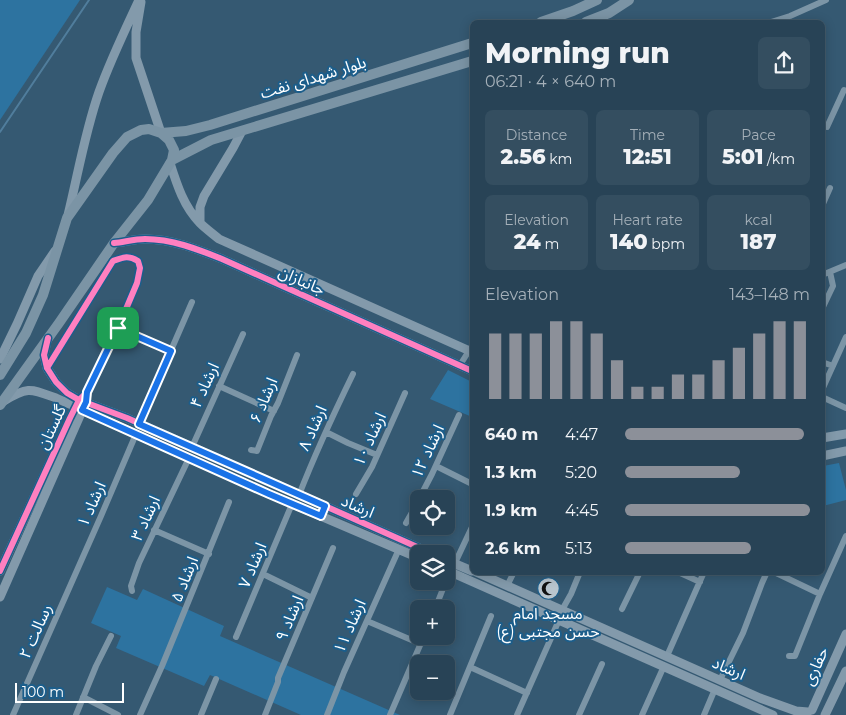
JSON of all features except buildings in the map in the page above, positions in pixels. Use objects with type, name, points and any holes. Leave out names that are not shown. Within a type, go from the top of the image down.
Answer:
[{"type":"main road","points":[[547,20],[597,0]]},
{"type":"main road","points":[[591,20],[609,13],[629,0]]},
{"type":"main road","name":"بلوار شهدای نفت","points":[[0,375],[29,326],[43,295],[67,218],[127,137],[141,130],[149,129],[161,132],[179,132],[196,129],[470,44]]},
{"type":"main road","name":"بلوار شهدای نفت","points":[[171,162],[211,140],[470,62]]},
{"type":"main road","points":[[1,404],[114,243],[148,200],[171,162],[174,150],[169,140],[161,132]]},
{"type":"street","points":[[140,0],[136,32],[136,58],[161,132]]},
{"type":"street","points":[[67,218],[87,133],[99,92],[140,0]]},
{"type":"street","points":[[777,20],[826,0]]},
{"type":"street","points":[[825,126],[827,127],[844,90]]},
{"type":"street","points":[[200,223],[200,207],[204,196],[242,131]]},
{"type":"street","name":"جانبازان","points":[[171,162],[175,178],[189,210],[200,223],[219,239],[470,350]]},
{"type":"street","points":[[825,199],[830,188]]},
{"type":"street","name":"جانبازان","points":[[114,243],[144,239],[169,241],[190,246],[470,370]]},
{"type":"street","points":[[0,359],[38,276],[58,247]]},
{"type":"street","name":"گلستان","points":[[0,571],[118,328],[137,283],[140,268],[138,262],[132,258],[113,261],[47,368]]},
{"type":"street","points":[[825,274],[846,265]]},
{"type":"street","points":[[825,302],[833,286],[830,272]]},
{"type":"street","points":[[139,424],[192,302]]},
{"type":"street","points":[[118,328],[171,351]]},
{"type":"street","name":"ارشاد ۴","points":[[192,447],[243,334]]},
{"type":"street","points":[[825,383],[846,337]]},
{"type":"street","points":[[48,338],[44,354],[47,368],[66,393],[81,405]]},
{"type":"street","points":[[460,365],[470,351]]},
{"type":"street","name":"ارشاد ۶","points":[[251,450],[257,451],[297,355]]},
{"type":"street","points":[[825,363],[833,366]]},
{"type":"street","name":"ارشاد ۸","points":[[299,495],[309,468],[353,374]]},
{"type":"street","points":[[219,386],[274,411]]},
{"type":"street","points":[[1,404],[18,392],[32,390],[81,405]]},
{"type":"street","name":"ارشاد ۱۰","points":[[356,494],[377,456],[405,393]]},
{"type":"street","points":[[825,398],[846,408]]},
{"type":"street","name":"گلستان","points":[[0,597],[81,405]]},
{"type":"street","name":"ارشاد","points":[[81,405],[139,424],[412,545]]},
{"type":"street","name":"ارشاد","points":[[81,405],[136,434],[189,458],[410,554]]},
{"type":"street","name":"ارشاد ۱۲","points":[[424,490],[458,415]]},
{"type":"street","points":[[326,432],[377,456]]},
{"type":"street","name":"ارشاد ۱","points":[[70,585],[136,434]]},
{"type":"street","points":[[825,437],[846,434]]},
{"type":"street","points":[[825,455],[841,452],[833,436]]},
{"type":"street","name":"ارشاد ۳","points":[[132,591],[131,586],[139,563],[189,458]]},
{"type":"street","points":[[213,468],[218,459]]},
{"type":"street","points":[[436,466],[470,483]]},
{"type":"street","name":"ارشاد ۵","points":[[140,715],[209,554],[229,502]]},
{"type":"street","name":"ارشاد ۷","points":[[236,637],[292,504]]},
{"type":"street","points":[[321,516],[325,506]]},
{"type":"street","name":"ارشاد ۱۲","points":[[406,523],[410,516]]},
{"type":"street","points":[[154,530],[209,554]]},
{"type":"street","points":[[455,556],[470,530]]},
{"type":"street","points":[[789,656],[795,656],[846,536]]},
{"type":"street","name":"ارشاد ۹","points":[[265,715],[278,678],[333,548]]},
{"type":"street","name":"ارشاد ۱۱","points":[[327,715],[344,672],[399,549]]},
{"type":"street","name":"ارشاد","points":[[455,567],[470,571]]},
{"type":"street","name":"ارشاد","points":[[455,569],[529,607],[770,714]]},
{"type":"street","points":[[263,574],[312,598]]},
{"type":"street","name":"ارشاد","points":[[481,575],[760,698],[796,711],[808,712],[817,710],[825,715]]},
{"type":"street","points":[[507,586],[512,575]]},
{"type":"street","points":[[562,610],[579,575]]},
{"type":"street","points":[[622,609],[639,575]]},
{"type":"street","points":[[685,575],[700,582]]},
{"type":"street","points":[[667,656],[703,575]]},
{"type":"street","points":[[704,715],[743,633],[766,575]]},
{"type":"street","points":[[780,575],[820,594]]},
{"type":"street","name":"رسالت ۲","points":[[13,715],[70,585]]},
{"type":"street","points":[[529,607],[533,597]]},
{"type":"street","points":[[450,715],[491,616]]},
{"type":"street","points":[[517,715],[559,620]]},
{"type":"street","points":[[367,621],[410,639]]},
{"type":"street","name":"حفاری","points":[[808,712],[846,634]]},
{"type":"street","points":[[76,715],[96,666],[111,636]]},
{"type":"street","points":[[390,715],[421,645]]},
{"type":"street","points":[[579,715],[602,664]]},
{"type":"street","points":[[642,715],[664,666]]},
{"type":"street","points":[[470,667],[527,693]]},
{"type":"street","name":"حفاری","points":[[825,715],[846,672]]},
{"type":"street","points":[[201,715],[216,680]]},
{"type":"street","points":[[83,697],[118,715]]},
{"type":"shaded area","points":[[0,0],[80,0],[0,120]]},
{"type":"shaded area","points":[[448,370],[470,381],[470,416],[430,399]]},
{"type":"shaded area","points":[[839,463],[846,490],[846,500],[825,505],[825,466]]},
{"type":"shaded area","points":[[107,587],[137,600],[143,589],[224,626],[220,636],[400,715],[301,715],[210,675],[204,686],[116,648],[121,636],[91,623]]},
{"type":"waterway","points":[[0,132],[89,0]]},
{"type":"cycle path","points":[[114,243],[155,239],[194,248],[470,370]]},
{"type":"cycle path","points":[[0,571],[70,418],[79,400],[87,392],[118,328],[137,283],[140,268],[138,261],[126,257],[113,261],[47,368]]},
{"type":"cycle path","points":[[48,338],[44,355],[47,368],[56,382],[67,393],[79,400],[127,418],[413,545]]},
{"type":"place","name":"مسجد امام حسن مجتبی (ع)","points":[[548,589]]},
{"type":"route","points":[[118,328],[171,351],[139,424],[325,506],[321,516],[82,410],[86,402],[87,392],[118,328]]}]
